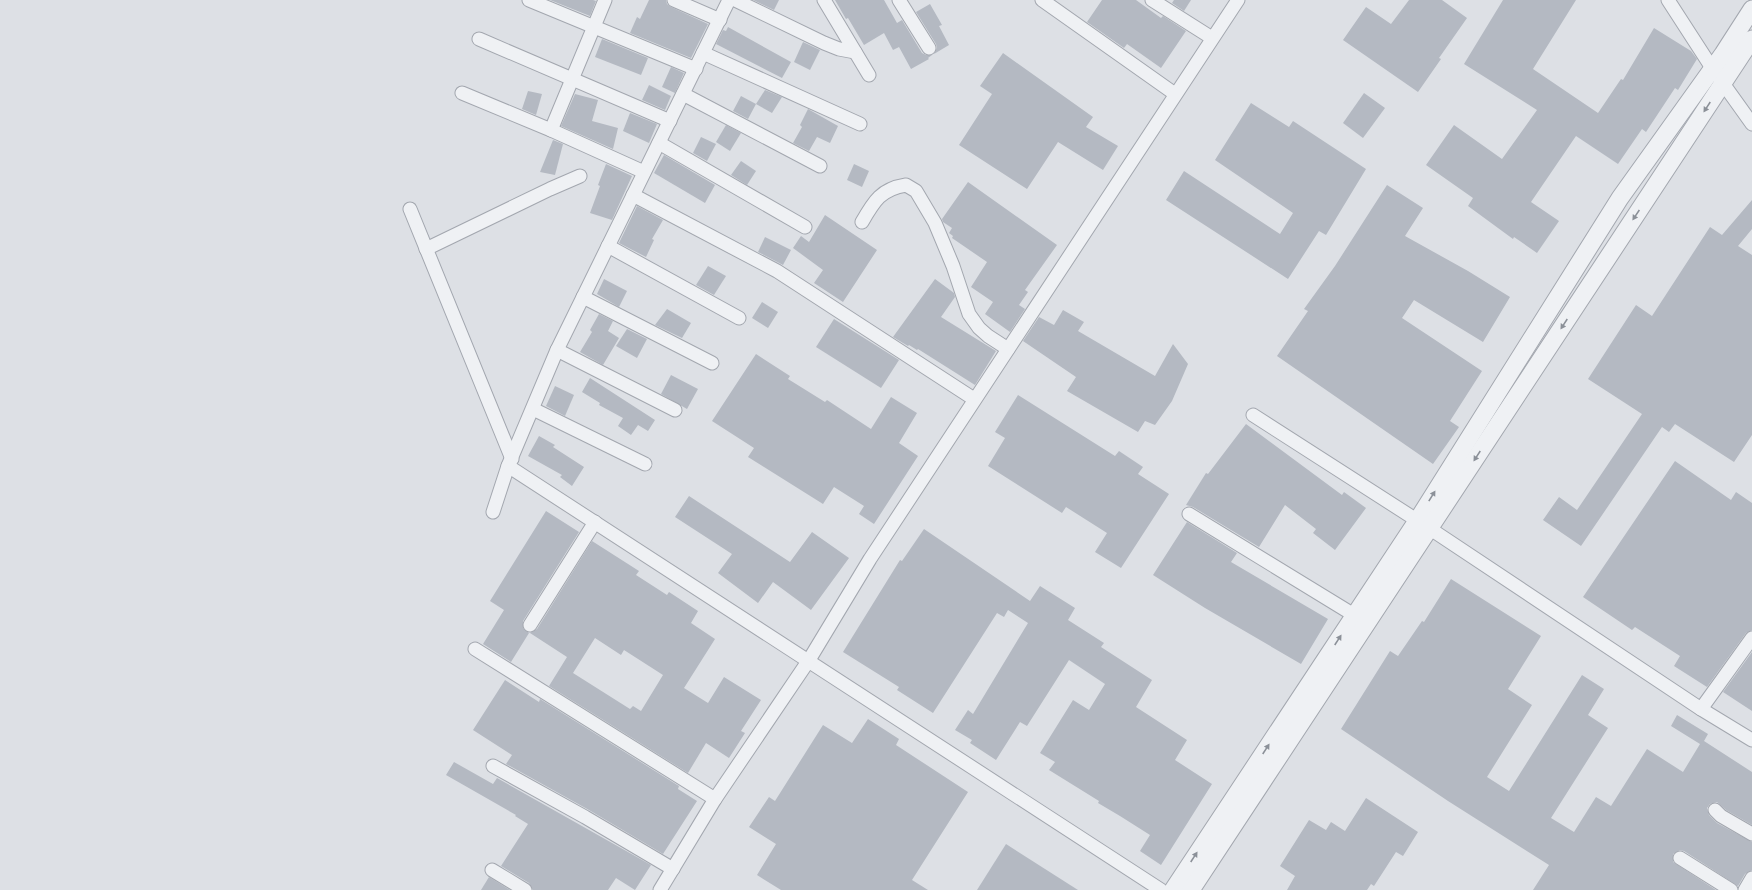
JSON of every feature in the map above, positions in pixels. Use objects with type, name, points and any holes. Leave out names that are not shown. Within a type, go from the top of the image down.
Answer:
[{"type":"street","points":[[529,0],[696,69]]},
{"type":"street","points":[[551,130],[605,0]]},
{"type":"street","points":[[674,0],[720,20]]},
{"type":"street","points":[[493,512],[510,463],[557,350],[730,0]]},
{"type":"street","points":[[735,0],[824,43],[840,49],[855,52]]},
{"type":"street","points":[[824,0],[869,75]]},
{"type":"street","points":[[899,0],[929,48]]},
{"type":"street","points":[[1042,0],[1175,94]]},
{"type":"street","points":[[1152,0],[1212,38]]},
{"type":"street","points":[[660,890],[715,799],[808,660],[870,559],[1238,0]]},
{"type":"street","points":[[1668,0],[1712,68],[1752,124]]},
{"type":"street","points":[[1191,890],[1423,524],[1473,430],[1562,289],[1631,182],[1752,9]]},
{"type":"street","points":[[479,39],[670,121]]},
{"type":"street","points":[[1173,890],[1354,615],[1487,440],[1752,39]]},
{"type":"street","points":[[704,53],[860,124]]},
{"type":"street","points":[[462,93],[551,130],[644,172]]},
{"type":"street","points":[[683,94],[820,166]]},
{"type":"street","points":[[659,143],[805,227]]},
{"type":"street","points":[[426,249],[580,176]]},
{"type":"street","points":[[1631,182],[1650,195]]},
{"type":"street","points":[[862,222],[874,201],[886,192],[895,187],[906,185],[916,191],[935,224],[953,266],[969,314],[978,328],[1008,349]]},
{"type":"street","points":[[633,195],[777,271],[974,400]]},
{"type":"street","points":[[410,209],[510,463],[595,522],[1161,890]]},
{"type":"street","points":[[608,246],[739,318]]},
{"type":"street","points":[[582,297],[712,363]]},
{"type":"street","points":[[557,350],[675,410]]},
{"type":"street","points":[[533,409],[645,464]]},
{"type":"street","points":[[1253,415],[1423,524],[1701,709],[1752,740]]},
{"type":"street","points":[[1473,430],[1487,440]]},
{"type":"street","points":[[1189,514],[1354,615]]},
{"type":"street","points":[[530,625],[595,522]]},
{"type":"street","points":[[1701,709],[1752,638]]},
{"type":"street","points":[[475,649],[715,799]]},
{"type":"street","points":[[493,766],[585,817],[673,869]]},
{"type":"street","points":[[1715,810],[1721,816],[1752,834]]},
{"type":"street","points":[[1680,858],[1732,890]]},
{"type":"street","points":[[492,870],[525,890]]},
{"type":"street","points":[[1745,890],[1752,878]]},
{"type":"building","points":[[550,0],[593,0],[596,1],[590,16]]},
{"type":"building","points":[[649,0],[666,0],[667,4],[671,7],[708,24],[691,58],[630,33],[637,17],[640,19]]},
{"type":"building","points":[[753,0],[779,0],[774,10]]},
{"type":"building","points":[[835,0],[884,0],[897,23],[902,20],[922,53],[932,55],[928,58],[929,59],[911,69],[899,47],[893,50],[884,33],[864,45]]},
{"type":"building","points":[[1102,0],[1136,0],[1161,18],[1163,16],[1186,31],[1161,68],[1127,44],[1124,48],[1087,22]]},
{"type":"building","points":[[1174,0],[1191,0],[1184,11],[1172,3]]},
{"type":"building","points":[[1409,0],[1442,0],[1467,18],[1439,58],[1441,59],[1418,92],[1343,40],[1366,7],[1391,24]]},
{"type":"building","points":[[1503,0],[1576,0],[1533,69],[1598,113],[1621,79],[1623,80],[1654,28],[1691,51],[1697,59],[1678,90],[1675,88],[1646,132],[1642,129],[1618,164],[1576,136],[1531,202],[1559,221],[1537,253],[1514,237],[1513,239],[1468,206],[1473,198],[1426,165],[1454,125],[1502,159],[1537,110],[1464,64]]},
{"type":"building","points":[[930,4],[942,25],[939,26],[949,45],[934,54],[937,48],[936,44],[916,12]]},
{"type":"building","points":[[728,27],[791,62],[782,78],[716,44],[723,30],[726,31]]},
{"type":"building","points":[[602,39],[648,58],[641,75],[595,57]]},
{"type":"building","points":[[803,42],[820,50],[810,70],[794,62]]},
{"type":"building","points":[[1003,53],[1093,117],[1086,127],[1118,146],[1103,170],[1058,142],[1027,189],[959,145],[992,94],[980,86]]},
{"type":"building","points":[[671,67],[684,73],[675,93],[662,87]]},
{"type":"building","points":[[649,85],[671,96],[665,110],[642,100]]},
{"type":"building","points":[[765,90],[782,97],[772,113],[756,104]]},
{"type":"building","points":[[528,91],[542,94],[536,115],[522,109]]},
{"type":"building","points":[[1364,93],[1385,108],[1363,138],[1343,123]]},
{"type":"building","points":[[575,94],[598,100],[592,121],[618,128],[613,149],[561,126]]},
{"type":"building","points":[[741,96],[756,104],[748,119],[733,111]]},
{"type":"building","points":[[1251,103],[1289,127],[1293,121],[1366,169],[1326,235],[1319,231],[1288,279],[1166,200],[1184,171],[1280,234],[1293,213],[1215,160]]},
{"type":"building","points":[[808,109],[838,126],[830,143],[817,137],[809,151],[793,143],[802,127],[800,125]]},
{"type":"building","points":[[630,113],[657,124],[649,143],[623,131]]},
{"type":"building","points":[[726,125],[741,133],[730,151],[716,142]]},
{"type":"building","points":[[701,137],[716,144],[707,161],[693,153]]},
{"type":"building","points":[[553,140],[563,144],[555,175],[540,172]]},
{"type":"building","points":[[664,155],[715,185],[705,203],[654,173]]},
{"type":"building","points":[[741,161],[756,171],[747,185],[731,175]]},
{"type":"building","points":[[606,164],[632,176],[612,220],[590,213]]},
{"type":"building","points":[[854,164],[869,171],[862,187],[847,180]]},
{"type":"building","points":[[968,182],[1057,245],[1025,290],[1028,292],[1019,305],[1025,309],[1010,332],[985,314],[993,302],[971,287],[987,262],[952,238],[953,236],[949,233],[952,228],[943,222],[942,219]]},
{"type":"building","points":[[1387,185],[1423,208],[1405,236],[1468,271],[1510,297],[1483,342],[1414,300],[1402,318],[1482,371],[1450,421],[1459,427],[1433,464],[1277,356],[1308,311],[1304,309],[1335,266]]},
{"type":"building","points":[[1752,200],[1752,229],[1738,246],[1752,255],[1752,435],[1734,462],[1675,424],[1669,432],[1662,427],[1581,546],[1543,520],[1559,497],[1577,510],[1642,414],[1588,379],[1636,305],[1652,316],[1710,227],[1722,235]]},
{"type":"building","points":[[637,206],[663,220],[652,239],[654,240],[646,257],[619,243]]},
{"type":"building","points":[[825,215],[877,250],[843,302],[814,283],[823,270],[793,248],[801,236],[809,242]]},
{"type":"building","points":[[765,237],[791,250],[783,265],[758,252]]},
{"type":"building","points":[[708,266],[726,276],[714,295],[696,285]]},
{"type":"building","points":[[604,279],[627,291],[619,307],[597,294]]},
{"type":"building","points":[[935,279],[954,293],[955,297],[941,317],[996,351],[975,385],[918,349],[917,350],[909,345],[908,346],[893,337]]},
{"type":"building","points":[[762,302],[778,312],[768,328],[752,318]]},
{"type":"building","points":[[667,309],[691,323],[682,338],[655,325]]},
{"type":"building","points":[[1063,310],[1084,322],[1078,331],[1155,376],[1173,344],[1188,364],[1172,401],[1155,425],[1145,421],[1138,432],[1067,391],[1076,377],[1023,341],[1039,317],[1054,325]]},
{"type":"building","points":[[599,314],[613,321],[608,331],[619,338],[603,365],[580,352],[592,332],[590,330]]},
{"type":"building","points":[[834,319],[899,360],[881,388],[816,347]]},
{"type":"building","points":[[627,329],[647,339],[637,358],[616,346]]},
{"type":"building","points":[[756,354],[790,376],[788,379],[825,402],[827,400],[871,429],[891,397],[917,413],[899,443],[918,456],[874,524],[859,514],[864,506],[834,487],[823,504],[748,457],[754,448],[712,421]]},
{"type":"building","points":[[671,375],[698,389],[687,409],[661,394]]},
{"type":"building","points":[[590,378],[655,420],[648,431],[638,425],[631,435],[618,426],[623,418],[599,405],[600,403],[582,392]]},
{"type":"building","points":[[555,386],[574,395],[565,416],[546,406]]},
{"type":"building","points":[[1018,395],[1115,456],[1119,451],[1143,467],[1138,474],[1169,494],[1121,568],[1095,552],[1107,533],[1066,507],[1062,513],[988,466],[1005,438],[995,432]]},
{"type":"building","points":[[1246,424],[1342,495],[1344,492],[1366,508],[1335,550],[1313,533],[1316,529],[1285,505],[1259,547],[1193,507],[1186,505],[1206,473],[1208,474]]},
{"type":"building","points":[[539,436],[555,445],[553,447],[584,467],[572,486],[560,477],[562,475],[528,456]]},
{"type":"building","points":[[1675,461],[1731,500],[1736,492],[1752,503],[1752,630],[1746,633],[1707,687],[1674,666],[1680,656],[1635,627],[1632,630],[1583,597]]},
{"type":"building","points":[[689,496],[790,562],[812,532],[849,558],[811,610],[773,582],[758,603],[718,573],[732,554],[675,517]]},
{"type":"building","points":[[546,511],[579,532],[523,621],[523,628],[529,633],[511,662],[483,644],[504,610],[490,601]]},
{"type":"building","points":[[1187,522],[1237,553],[1231,562],[1328,619],[1301,664],[1205,608],[1153,575]]},
{"type":"building","points":[[924,529],[1030,601],[1040,586],[1075,608],[1068,620],[1104,643],[1101,647],[1152,680],[1136,707],[1187,740],[1175,760],[1212,784],[1161,865],[1140,851],[1150,835],[1098,803],[1099,801],[1049,770],[1055,762],[1040,753],[1073,700],[1089,710],[1105,684],[1069,660],[1027,726],[1020,722],[996,760],[970,743],[972,740],[955,730],[968,710],[973,714],[1028,623],[1008,610],[1004,617],[997,613],[933,713],[897,690],[899,687],[843,652],[900,560],[902,561]]},
{"type":"building","points":[[592,541],[639,571],[636,575],[667,595],[669,592],[698,611],[691,623],[715,639],[684,688],[708,703],[724,677],[761,700],[741,731],[745,733],[729,758],[706,743],[688,773],[549,686],[567,657],[530,633],[537,629]],"holes":[[[595,638],[621,655],[624,650],[663,675],[641,711],[633,706],[630,709],[573,673]]]},
{"type":"building","points":[[1451,579],[1541,636],[1508,689],[1532,705],[1487,777],[1509,791],[1582,675],[1604,689],[1588,715],[1608,728],[1551,818],[1574,832],[1596,797],[1611,806],[1647,749],[1683,772],[1700,744],[1671,726],[1677,715],[1708,734],[1704,741],[1752,772],[1752,825],[1726,810],[1717,802],[1710,804],[1707,808],[1709,815],[1717,823],[1752,842],[1752,870],[1745,874],[1738,886],[1684,851],[1680,850],[1673,854],[1673,862],[1716,890],[1533,890],[1549,865],[1448,801],[1341,729],[1390,651],[1398,656],[1422,621],[1424,622]]},
{"type":"building","points":[[1752,652],[1752,711],[1723,692]]},
{"type":"building","points":[[505,680],[539,702],[540,699],[679,786],[678,789],[697,801],[663,854],[589,810],[506,764],[512,755],[473,730]]},
{"type":"building","points":[[868,719],[899,739],[896,745],[968,792],[912,880],[928,890],[781,890],[757,875],[776,844],[749,827],[769,797],[775,801],[823,725],[852,743]]},
{"type":"building","points":[[454,762],[493,784],[497,778],[651,865],[635,890],[616,878],[608,890],[533,890],[529,883],[501,866],[528,824],[515,816],[516,815],[446,775]]},
{"type":"building","points":[[1366,798],[1418,832],[1403,856],[1396,852],[1374,886],[1371,884],[1367,890],[1287,890],[1295,876],[1280,866],[1309,820],[1326,830],[1331,822],[1345,831]]},
{"type":"building","points":[[1006,844],[1078,890],[977,890]]},
{"type":"building","points":[[489,877],[510,890],[481,890]]}]
